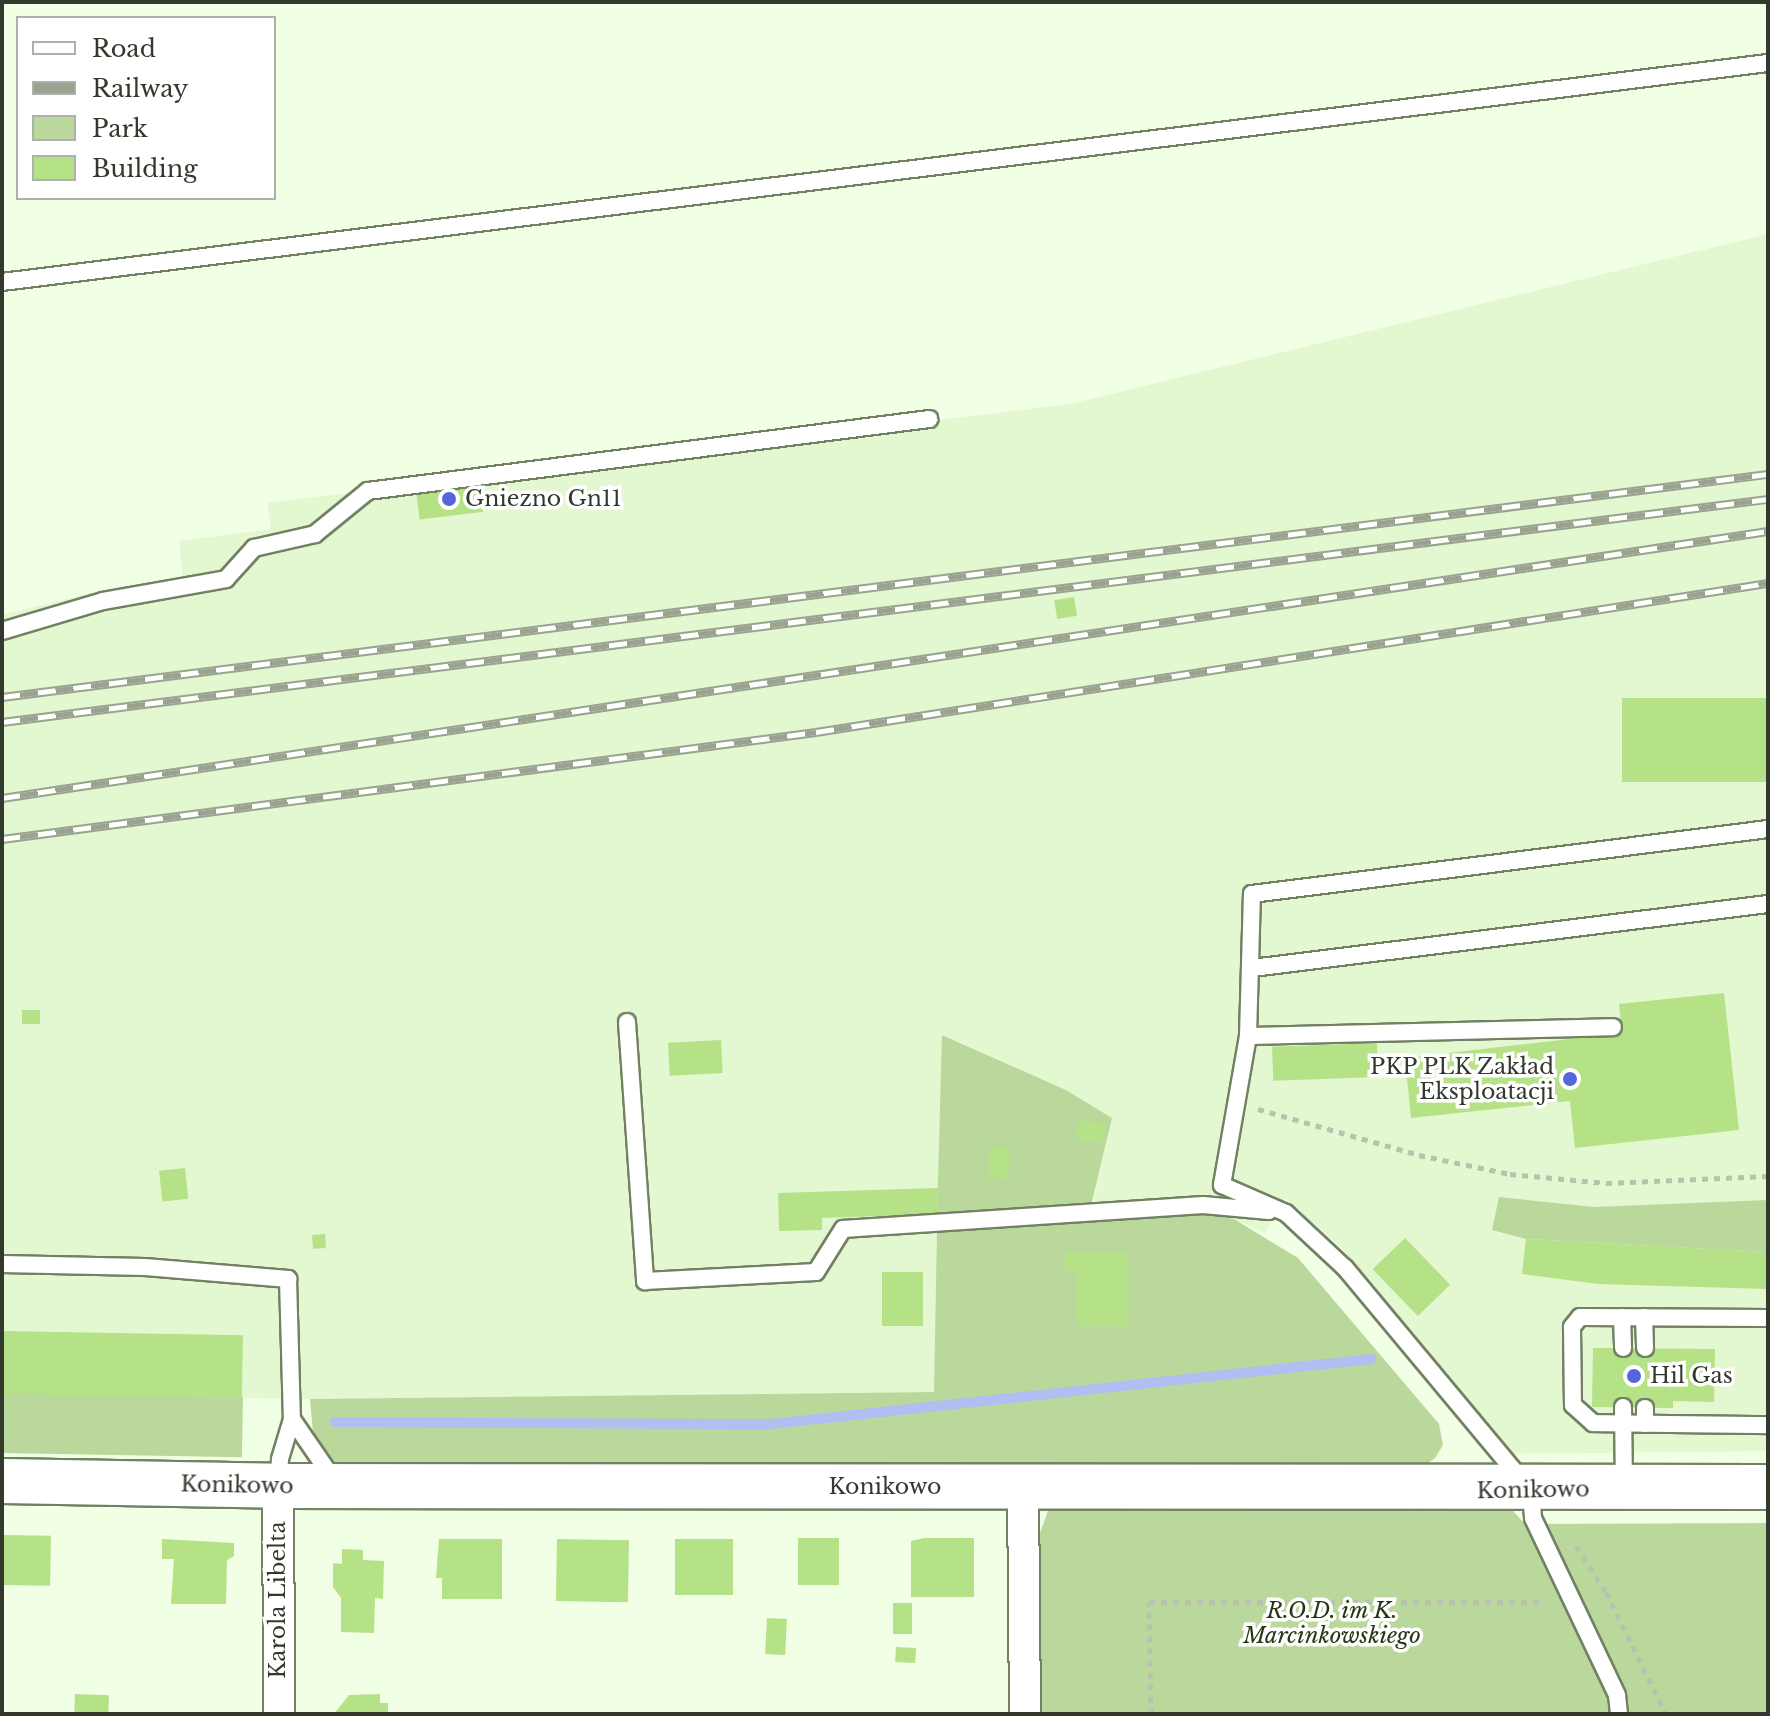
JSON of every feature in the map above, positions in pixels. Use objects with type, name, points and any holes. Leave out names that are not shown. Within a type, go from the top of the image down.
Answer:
[{"type":"street","name":"Konikowo","points":[[2,1481],[278,1486],[1536,1490],[1768,1487]]},
{"type":"street","name":"Karola Libelta","points":[[278,1486],[279,1714]]},
{"type":"street","points":[[1023,1487],[1025,1714]]},
{"type":"lane","points":[[2,282],[1768,63]]},
{"type":"lane","points":[[2,631],[103,601],[226,579],[254,548],[315,534],[368,491],[929,419]]},
{"type":"lane","points":[[1619,1714],[1617,1695],[1575,1600],[1533,1518],[1536,1490],[1345,1268],[1286,1213],[1222,1185],[1248,1036],[1252,894],[1768,829]]},
{"type":"lane","points":[[1252,968],[1768,904]]},
{"type":"lane","points":[[627,1022],[645,1281],[816,1272],[843,1229],[1203,1205],[1286,1213]]},
{"type":"lane","points":[[1248,1036],[1613,1027]]},
{"type":"lane","points":[[2,1264],[145,1267],[288,1279],[292,1419],[280,1459],[278,1486]]},
{"type":"lane","points":[[1768,1318],[1580,1317],[1572,1327],[1573,1405],[1593,1423],[1623,1416],[1645,1416],[1768,1425]]},
{"type":"lane","points":[[1622,1317],[1623,1348]]},
{"type":"lane","points":[[1644,1317],[1645,1348]]},
{"type":"lane","points":[[1623,1416],[1624,1489]]},
{"type":"lane","points":[[292,1419],[338,1486]]},
{"type":"path","points":[[1238,1103],[1419,1155],[1510,1174],[1606,1183],[1768,1176]]},
{"type":"path","points":[[1536,1490],[1606,1592],[1666,1714]]},
{"type":"path","points":[[1151,1714],[1149,1602],[1575,1600]]},
{"type":"shaded area","points":[[1768,234],[1768,1451],[1511,1454],[1343,1249],[1285,1198],[1265,1233],[1234,1219],[1089,1221],[1112,1118],[1066,1090],[943,1035],[935,1392],[318,1399],[2,1394],[2,615],[90,593],[183,581],[179,541],[271,529],[267,503],[1070,404]]},
{"type":"green space","points":[[942,1035],[1066,1090],[1112,1118],[1092,1202],[937,1214]]},
{"type":"green space","points":[[1499,1197],[1594,1207],[1768,1200],[1768,1252],[1526,1239],[1492,1230]]},
{"type":"green space","points":[[1199,1212],[1234,1219],[1298,1258],[1439,1424],[1443,1445],[1435,1458],[1424,1466],[363,1473],[334,1463],[313,1433],[310,1399],[934,1392],[937,1231]]},
{"type":"green space","points":[[2,1393],[243,1397],[242,1457],[2,1453]]},
{"type":"green space","name":"R.O.D. im K. Marcinkowskiego","points":[[1504,1501],[1525,1524],[1768,1523],[1768,1714],[1037,1714],[1036,1544],[1048,1511],[1062,1506]]},
{"type":"building","name":"Gniezno Gn11","points":[[479,478],[483,512],[420,520],[415,486]]},
{"type":"building","points":[[1074,597],[1077,616],[1057,619],[1054,600]]},
{"type":"building","points":[[1622,698],[1768,698],[1768,782],[1622,782]]},
{"type":"building","name":"PKP PLK Zakład Eksploatacji","points":[[1724,993],[1739,1130],[1575,1148],[1570,1101],[1411,1118],[1405,1058],[1622,1033],[1619,1004]]},
{"type":"building","points":[[22,1010],[40,1010],[40,1024],[22,1024]]},
{"type":"building","points":[[721,1040],[723,1073],[670,1076],[668,1043]]},
{"type":"building","points":[[1377,1043],[1378,1077],[1273,1081],[1272,1047]]},
{"type":"building","points":[[1078,1122],[1105,1123],[1104,1142],[1077,1141]]},
{"type":"building","points":[[990,1147],[1010,1148],[1008,1179],[988,1178]]},
{"type":"building","points":[[185,1168],[188,1199],[162,1202],[159,1171]]},
{"type":"building","points":[[938,1188],[937,1214],[822,1218],[822,1230],[779,1231],[778,1193]]},
{"type":"building","points":[[325,1234],[326,1248],[313,1249],[312,1235]]},
{"type":"building","points":[[1405,1238],[1450,1285],[1418,1316],[1373,1269]]},
{"type":"building","points":[[1526,1239],[1768,1252],[1768,1289],[1598,1284],[1522,1274]]},
{"type":"building","points":[[1127,1251],[1128,1326],[1077,1326],[1077,1271],[1065,1271],[1065,1252]]},
{"type":"building","points":[[882,1272],[923,1272],[923,1326],[882,1326]]},
{"type":"building","points":[[2,1331],[243,1335],[242,1398],[2,1394]]},
{"type":"building","points":[[1593,1348],[1715,1349],[1714,1402],[1673,1401],[1673,1408],[1592,1407]]},
{"type":"building","points":[[2,1535],[51,1536],[50,1586],[2,1585]]},
{"type":"building","points":[[798,1538],[839,1538],[839,1585],[798,1585]]},
{"type":"building","points":[[974,1538],[974,1597],[911,1597],[911,1541]]},
{"type":"building","points":[[162,1539],[234,1543],[234,1556],[227,1560],[226,1604],[171,1604],[174,1559],[162,1559]]},
{"type":"building","points":[[439,1539],[502,1539],[502,1599],[442,1599],[442,1578],[436,1578]]},
{"type":"building","points":[[557,1539],[629,1540],[628,1602],[556,1601]]},
{"type":"building","points":[[675,1539],[733,1539],[733,1595],[675,1595]]},
{"type":"building","points":[[342,1549],[363,1550],[363,1560],[384,1561],[383,1599],[375,1598],[374,1633],[341,1632],[341,1598],[333,1587],[333,1563],[342,1564]]},
{"type":"building","points":[[893,1603],[912,1603],[912,1634],[893,1634]]},
{"type":"building","points":[[767,1618],[787,1619],[785,1655],[765,1654]]},
{"type":"building","points":[[896,1647],[916,1648],[915,1663],[895,1662]]},
{"type":"building","points":[[75,1694],[109,1695],[108,1714],[74,1714]]},
{"type":"building","points":[[380,1694],[380,1703],[388,1703],[388,1714],[334,1714],[349,1695]]},
{"type":"waterway","points":[[335,1422],[771,1424],[1371,1359]]},
{"type":"railway","points":[[2,697],[1768,474]]},
{"type":"railway","points":[[2,722],[1768,499]]},
{"type":"railway","points":[[2,798],[1768,531]]},
{"type":"railway","points":[[2,839],[816,732],[1768,583]]},
{"type":"place","name":"Gniezno Gn11","points":[[449,499]]},
{"type":"place","name":"PKP PLK Zakład Eksploatacji","points":[[1570,1079]]},
{"type":"place","name":"Hil Gas","points":[[1634,1376]]}]
